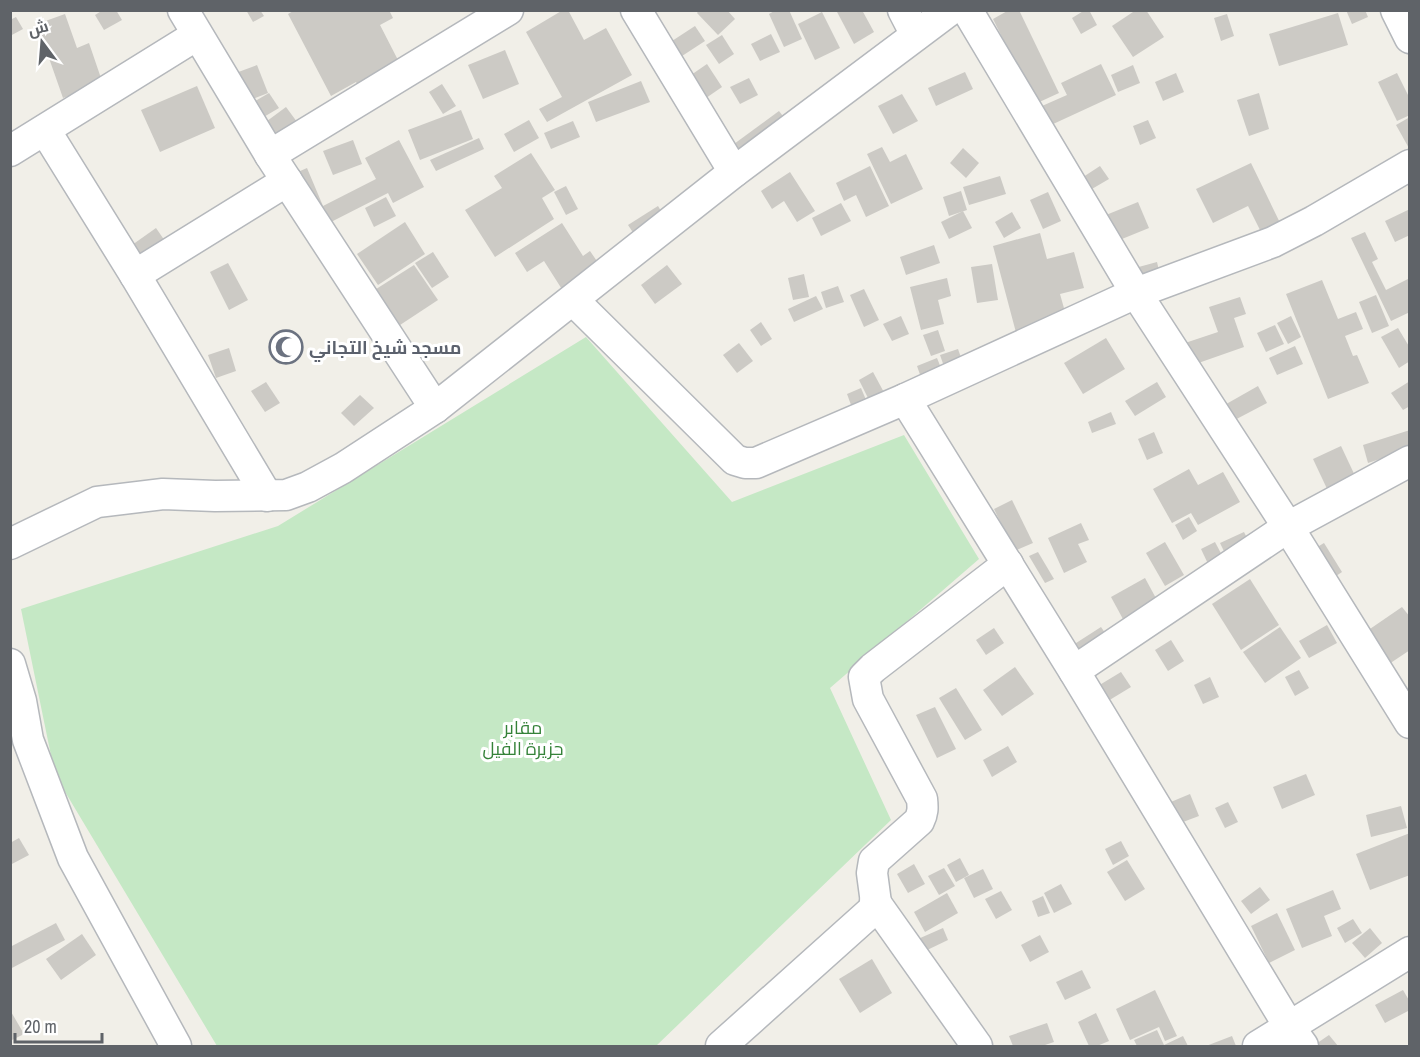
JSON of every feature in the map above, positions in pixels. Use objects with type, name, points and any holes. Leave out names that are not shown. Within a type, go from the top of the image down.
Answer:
[{"type":"street","points":[[270,155],[508,10]]},
{"type":"street","points":[[636,10],[734,172]]},
{"type":"street","points":[[10,544],[97,502],[163,494],[286,495],[308,487],[343,468],[435,408],[573,300],[734,172],[910,23],[950,10]]},
{"type":"street","points":[[967,10],[1136,293],[1406,707]]},
{"type":"street","points":[[1396,10],[1410,39]]},
{"type":"street","points":[[10,151],[45,130],[190,23],[270,155],[435,408]]},
{"type":"street","points":[[45,130],[267,496]]},
{"type":"street","points":[[573,300],[735,460],[756,463],[905,399],[1136,293],[1273,242],[1410,165]]},
{"type":"street","points":[[135,275],[287,181]]},
{"type":"street","points":[[905,399],[1297,1037]]},
{"type":"street","points":[[1074,671],[1288,527],[1410,461]]},
{"type":"street","points":[[721,1047],[874,909],[872,873],[874,861],[919,821],[924,809],[922,799],[868,699],[864,677],[1008,564]]},
{"type":"street","points":[[10,664],[21,701],[19,744],[73,858],[171,1045]]},
{"type":"street","points":[[875,902],[977,1047]]},
{"type":"street","points":[[1258,1047],[1297,1037],[1410,952]]},
{"type":"green space","name":"مقابر جزيرة الفيل","points":[[586,337],[732,502],[904,435],[979,559],[830,688],[891,820],[656,1046],[217,1046],[55,775],[21,609],[278,526]]},
{"type":"building","points":[[103,10],[116,10],[122,20],[104,30],[95,15]]},
{"type":"building","points":[[246,10],[260,10],[264,16],[253,22]]},
{"type":"building","points":[[295,10],[389,10],[393,18],[380,25],[399,62],[331,96],[288,14]]},
{"type":"building","points":[[563,10],[568,10],[584,40],[606,28],[632,75],[547,122],[539,109],[562,97],[526,32]]},
{"type":"building","points":[[699,10],[727,10],[735,19],[718,35],[697,13]]},
{"type":"building","points":[[776,10],[789,10],[802,39],[784,47],[769,14]]},
{"type":"building","points":[[836,10],[862,10],[874,32],[854,44]]},
{"type":"building","points":[[1009,10],[1019,10],[1059,93],[1035,104],[993,19]]},
{"type":"building","points":[[1089,10],[1097,25],[1081,34],[1072,18]]},
{"type":"building","points":[[1136,10],[1146,10],[1164,37],[1133,57],[1112,26]]},
{"type":"building","points":[[1346,10],[1365,10],[1368,17],[1352,24]]},
{"type":"building","points":[[822,12],[840,48],[815,60],[798,24]]},
{"type":"building","points":[[1338,13],[1348,45],[1279,66],[1269,34]]},
{"type":"building","points":[[65,14],[77,48],[89,43],[103,84],[63,98],[37,24]]},
{"type":"building","points":[[1227,14],[1234,36],[1221,41],[1214,18]]},
{"type":"building","points":[[16,17],[23,29],[10,36],[10,20]]},
{"type":"building","points":[[695,26],[705,41],[682,56],[672,41]]},
{"type":"building","points":[[771,34],[780,52],[760,61],[751,44]]},
{"type":"building","points":[[722,35],[734,54],[719,64],[706,45]]},
{"type":"building","points":[[505,50],[519,84],[483,99],[468,65]]},
{"type":"building","points":[[707,64],[722,87],[706,98],[691,75]]},
{"type":"building","points":[[1101,64],[1116,95],[1051,125],[1042,106],[1067,95],[1061,83]]},
{"type":"building","points":[[257,65],[268,93],[245,102],[233,74]]},
{"type":"building","points":[[1133,65],[1140,83],[1118,92],[1111,75]]},
{"type":"building","points":[[965,72],[973,89],[936,106],[928,88]]},
{"type":"building","points":[[1176,73],[1184,92],[1163,101],[1155,82]]},
{"type":"building","points":[[1397,73],[1410,99],[1410,115],[1397,121],[1378,82]]},
{"type":"building","points":[[749,78],[758,95],[740,104],[730,87]]},
{"type":"building","points":[[641,81],[650,102],[596,122],[588,102]]},
{"type":"building","points":[[442,84],[456,106],[443,114],[429,92]]},
{"type":"building","points":[[197,86],[215,128],[160,152],[141,110]]},
{"type":"building","points":[[269,93],[279,108],[262,118],[252,103]]},
{"type":"building","points":[[1259,93],[1269,129],[1249,136],[1237,100]]},
{"type":"building","points":[[902,94],[918,121],[893,134],[878,106]]},
{"type":"building","points":[[286,107],[300,126],[277,143],[263,124]]},
{"type":"building","points":[[461,110],[473,139],[420,160],[408,130]]},
{"type":"building","points":[[779,111],[789,124],[744,158],[734,144]]},
{"type":"building","points":[[1410,117],[1410,150],[1396,125]]},
{"type":"building","points":[[529,120],[539,138],[514,152],[504,134]]},
{"type":"building","points":[[1148,120],[1156,138],[1140,145],[1133,126]]},
{"type":"building","points":[[573,121],[580,137],[551,149],[544,133]]},
{"type":"building","points":[[479,138],[484,149],[436,171],[430,160]]},
{"type":"building","points":[[353,140],[362,164],[333,175],[323,151]]},
{"type":"building","points":[[399,140],[424,187],[393,203],[388,193],[331,222],[325,210],[309,217],[291,175],[307,168],[323,206],[376,179],[365,158]]},
{"type":"building","points":[[882,147],[890,162],[906,154],[923,189],[891,204],[867,154]]},
{"type":"building","points":[[963,148],[979,163],[966,178],[950,163]]},
{"type":"building","points":[[531,153],[555,190],[542,198],[554,219],[495,257],[465,210],[502,188],[494,176]]},
{"type":"building","points":[[1251,163],[1284,231],[1265,240],[1248,206],[1213,223],[1196,189]]},
{"type":"building","points":[[870,166],[889,206],[866,217],[856,195],[844,201],[836,183]]},
{"type":"building","points":[[1100,166],[1109,179],[1085,193],[1077,181]]},
{"type":"building","points":[[790,172],[815,211],[797,222],[784,201],[772,209],[761,191]]},
{"type":"building","points":[[1000,176],[1006,194],[969,205],[963,187]]},
{"type":"building","points":[[566,186],[578,209],[566,215],[554,192]]},
{"type":"building","points":[[961,191],[967,210],[949,216],[943,197]]},
{"type":"building","points":[[1048,192],[1061,221],[1043,229],[1030,200]]},
{"type":"building","points":[[386,197],[396,216],[374,227],[365,208]]},
{"type":"building","points":[[1138,202],[1149,228],[1117,241],[1106,215]]},
{"type":"building","points":[[841,203],[851,221],[821,236],[812,218]]},
{"type":"building","points":[[658,206],[667,221],[638,240],[628,225]]},
{"type":"building","points":[[1410,209],[1410,235],[1395,242],[1385,221]]},
{"type":"building","points":[[963,211],[972,228],[949,239],[941,222]]},
{"type":"building","points":[[1012,212],[1021,228],[1004,238],[995,222]]},
{"type":"building","points":[[405,222],[425,254],[378,285],[357,254]]},
{"type":"building","points":[[562,223],[583,256],[590,251],[603,270],[565,294],[544,261],[527,272],[515,253]]},
{"type":"building","points":[[156,228],[167,244],[143,260],[132,245]]},
{"type":"building","points":[[1365,232],[1378,259],[1372,262],[1386,290],[1410,278],[1410,312],[1391,321],[1351,238]]},
{"type":"building","points":[[1040,233],[1047,259],[1074,252],[1084,288],[1060,294],[1069,326],[1018,340],[993,246]]},
{"type":"building","points":[[934,245],[940,263],[906,275],[900,257]]},
{"type":"building","points":[[433,252],[449,277],[432,288],[415,263]]},
{"type":"building","points":[[1157,262],[1162,284],[1141,290],[1135,268]]},
{"type":"building","points":[[228,263],[248,300],[229,310],[210,272]]},
{"type":"building","points":[[992,264],[998,300],[977,303],[971,267]]},
{"type":"building","points":[[414,265],[438,300],[397,327],[373,291]]},
{"type":"building","points":[[667,265],[682,284],[655,304],[641,285]]},
{"type":"building","points":[[804,274],[809,297],[793,300],[788,278]]},
{"type":"building","points":[[947,278],[951,296],[938,300],[944,324],[921,330],[910,287]]},
{"type":"building","points":[[1322,280],[1338,319],[1356,312],[1363,329],[1345,336],[1353,356],[1357,355],[1369,383],[1328,399],[1286,294]]},
{"type":"building","points":[[838,286],[844,302],[826,308],[821,292]]},
{"type":"building","points":[[864,289],[879,320],[864,327],[850,295]]},
{"type":"building","points":[[1376,295],[1389,326],[1372,333],[1359,302]]},
{"type":"building","points":[[816,296],[823,309],[794,322],[788,309]]},
{"type":"building","points":[[1240,297],[1246,314],[1234,318],[1244,347],[1187,367],[1179,345],[1218,332],[1209,307]]},
{"type":"building","points":[[901,316],[909,334],[892,341],[883,324]]},
{"type":"building","points":[[1291,316],[1301,337],[1288,344],[1277,323]]},
{"type":"building","points":[[761,322],[772,339],[761,346],[750,330]]},
{"type":"building","points":[[1275,325],[1284,344],[1266,352],[1257,333]]},
{"type":"building","points":[[1398,328],[1410,348],[1410,361],[1399,368],[1381,337]]},
{"type":"building","points":[[938,330],[945,351],[931,356],[923,335]]},
{"type":"building","points":[[1106,338],[1125,369],[1083,394],[1064,363]]},
{"type":"building","points":[[739,343],[753,361],[737,373],[723,355]]},
{"type":"building","points":[[1295,346],[1303,364],[1277,375],[1269,358]]},
{"type":"building","points":[[229,348],[236,371],[216,378],[208,355]]},
{"type":"building","points":[[958,349],[965,369],[947,375],[940,355]]},
{"type":"building","points":[[937,358],[945,378],[924,386],[917,366]]},
{"type":"building","points":[[873,372],[887,398],[872,406],[859,380]]},
{"type":"building","points":[[1410,381],[1410,406],[1403,410],[1391,393]]},
{"type":"building","points":[[266,382],[280,403],[265,412],[251,391]]},
{"type":"building","points":[[1157,382],[1166,397],[1135,416],[1125,401]]},
{"type":"building","points":[[1258,386],[1267,403],[1229,423],[1221,407]]},
{"type":"building","points":[[861,388],[869,407],[854,413],[847,394]]},
{"type":"building","points":[[360,395],[374,408],[354,426],[341,413]]},
{"type":"building","points":[[1111,412],[1116,424],[1092,433],[1088,422]]},
{"type":"building","points":[[1410,430],[1410,449],[1368,463],[1363,445]]},
{"type":"building","points":[[1154,432],[1163,453],[1147,460],[1138,439]]},
{"type":"building","points":[[1341,446],[1357,480],[1329,493],[1313,459]]},
{"type":"building","points":[[1189,469],[1198,485],[1223,472],[1240,502],[1198,525],[1191,513],[1172,523],[1153,489]]},
{"type":"building","points":[[1012,500],[1033,543],[1014,551],[994,509]]},
{"type":"building","points":[[1189,517],[1197,531],[1183,540],[1175,525]]},
{"type":"building","points":[[1081,523],[1089,540],[1078,544],[1087,562],[1064,573],[1048,538]]},
{"type":"building","points":[[1244,532],[1258,560],[1234,572],[1220,543]]},
{"type":"building","points":[[1165,542],[1184,575],[1165,586],[1146,553]]},
{"type":"building","points":[[1215,542],[1225,561],[1210,568],[1201,549]]},
{"type":"building","points":[[1324,543],[1342,572],[1327,582],[1309,552]]},
{"type":"building","points":[[1038,552],[1054,579],[1045,583],[1029,556]]},
{"type":"building","points":[[1145,578],[1164,613],[1130,632],[1111,597]]},
{"type":"building","points":[[1250,579],[1279,625],[1241,650],[1212,604]]},
{"type":"building","points":[[1402,607],[1410,617],[1410,650],[1389,664],[1367,631]]},
{"type":"building","points":[[1327,625],[1337,643],[1309,658],[1299,641]]},
{"type":"building","points":[[1101,627],[1112,643],[1083,662],[1073,645]]},
{"type":"building","points":[[1280,627],[1301,658],[1265,683],[1243,652]]},
{"type":"building","points":[[994,628],[1004,643],[986,655],[976,640]]},
{"type":"building","points":[[1171,640],[1184,661],[1168,671],[1155,650]]},
{"type":"building","points":[[1015,667],[1034,694],[1002,716],[983,690]]},
{"type":"building","points":[[1299,670],[1309,688],[1295,696],[1285,677]]},
{"type":"building","points":[[1121,672],[1131,687],[1103,704],[1093,689]]},
{"type":"building","points":[[1210,677],[1219,697],[1203,704],[1194,685]]},
{"type":"building","points":[[956,688],[982,730],[965,740],[939,698]]},
{"type":"building","points":[[935,707],[956,749],[937,758],[916,715]]},
{"type":"building","points":[[1008,746],[1017,762],[992,777],[983,760]]},
{"type":"building","points":[[1306,774],[1315,795],[1282,809],[1273,787]]},
{"type":"building","points":[[1190,794],[1199,816],[1175,825],[1166,804]]},
{"type":"building","points":[[1228,802],[1238,822],[1225,828],[1215,808]]},
{"type":"building","points":[[1401,806],[1407,828],[1371,837],[1366,815]]},
{"type":"building","points":[[1410,833],[1410,875],[1370,890],[1356,854]]},
{"type":"building","points":[[19,838],[29,855],[10,865],[10,843]]},
{"type":"building","points":[[1121,841],[1129,856],[1113,865],[1105,849]]},
{"type":"building","points":[[960,858],[969,875],[956,882],[947,865]]},
{"type":"building","points":[[1127,860],[1145,889],[1125,901],[1107,872]]},
{"type":"building","points":[[914,864],[925,884],[908,893],[897,874]]},
{"type":"building","points":[[944,868],[955,886],[939,895],[928,876]]},
{"type":"building","points":[[983,869],[993,889],[974,898],[964,878]]},
{"type":"building","points":[[1061,884],[1072,904],[1054,913],[1044,893]]},
{"type":"building","points":[[1260,887],[1270,900],[1251,914],[1241,901]]},
{"type":"building","points":[[1333,890],[1341,909],[1324,916],[1332,936],[1302,948],[1286,909]]},
{"type":"building","points":[[1001,891],[1012,910],[996,919],[985,899]]},
{"type":"building","points":[[947,893],[958,913],[925,932],[914,912]]},
{"type":"building","points":[[1043,896],[1050,913],[1038,917],[1032,901]]},
{"type":"building","points":[[1277,913],[1295,950],[1269,963],[1251,926]]},
{"type":"building","points":[[1353,919],[1362,933],[1345,943],[1337,928]]},
{"type":"building","points":[[56,923],[65,940],[10,969],[10,947]]},
{"type":"building","points":[[943,928],[948,940],[923,952],[918,939]]},
{"type":"building","points":[[1370,928],[1382,943],[1365,958],[1352,943]]},
{"type":"building","points":[[82,934],[96,955],[61,980],[46,959]]},
{"type":"building","points":[[1040,935],[1049,952],[1030,962],[1021,945]]},
{"type":"building","points":[[872,959],[892,993],[860,1013],[839,979]]},
{"type":"building","points":[[1082,970],[1091,988],[1065,1000],[1056,982]]},
{"type":"building","points":[[1155,990],[1177,1036],[1165,1041],[1159,1027],[1130,1040],[1116,1009]]},
{"type":"building","points":[[1403,990],[1410,1002],[1410,1010],[1385,1023],[1375,1005]]},
{"type":"building","points":[[10,1010],[24,1034],[10,1041]]},
{"type":"building","points":[[1096,1013],[1109,1041],[1097,1046],[1089,1046],[1078,1022]]},
{"type":"building","points":[[1047,1023],[1054,1042],[1042,1046],[1013,1046],[1009,1036]]},
{"type":"building","points":[[1157,1030],[1164,1045],[1183,1036],[1188,1046],[1137,1046],[1134,1040]]},
{"type":"building","points":[[1329,1035],[1338,1046],[1313,1046]]},
{"type":"building","points":[[1232,1036],[1236,1046],[1206,1046]]},
{"type":"place","name":"مسجد شيخ التجاني","points":[[286,347]]}]
